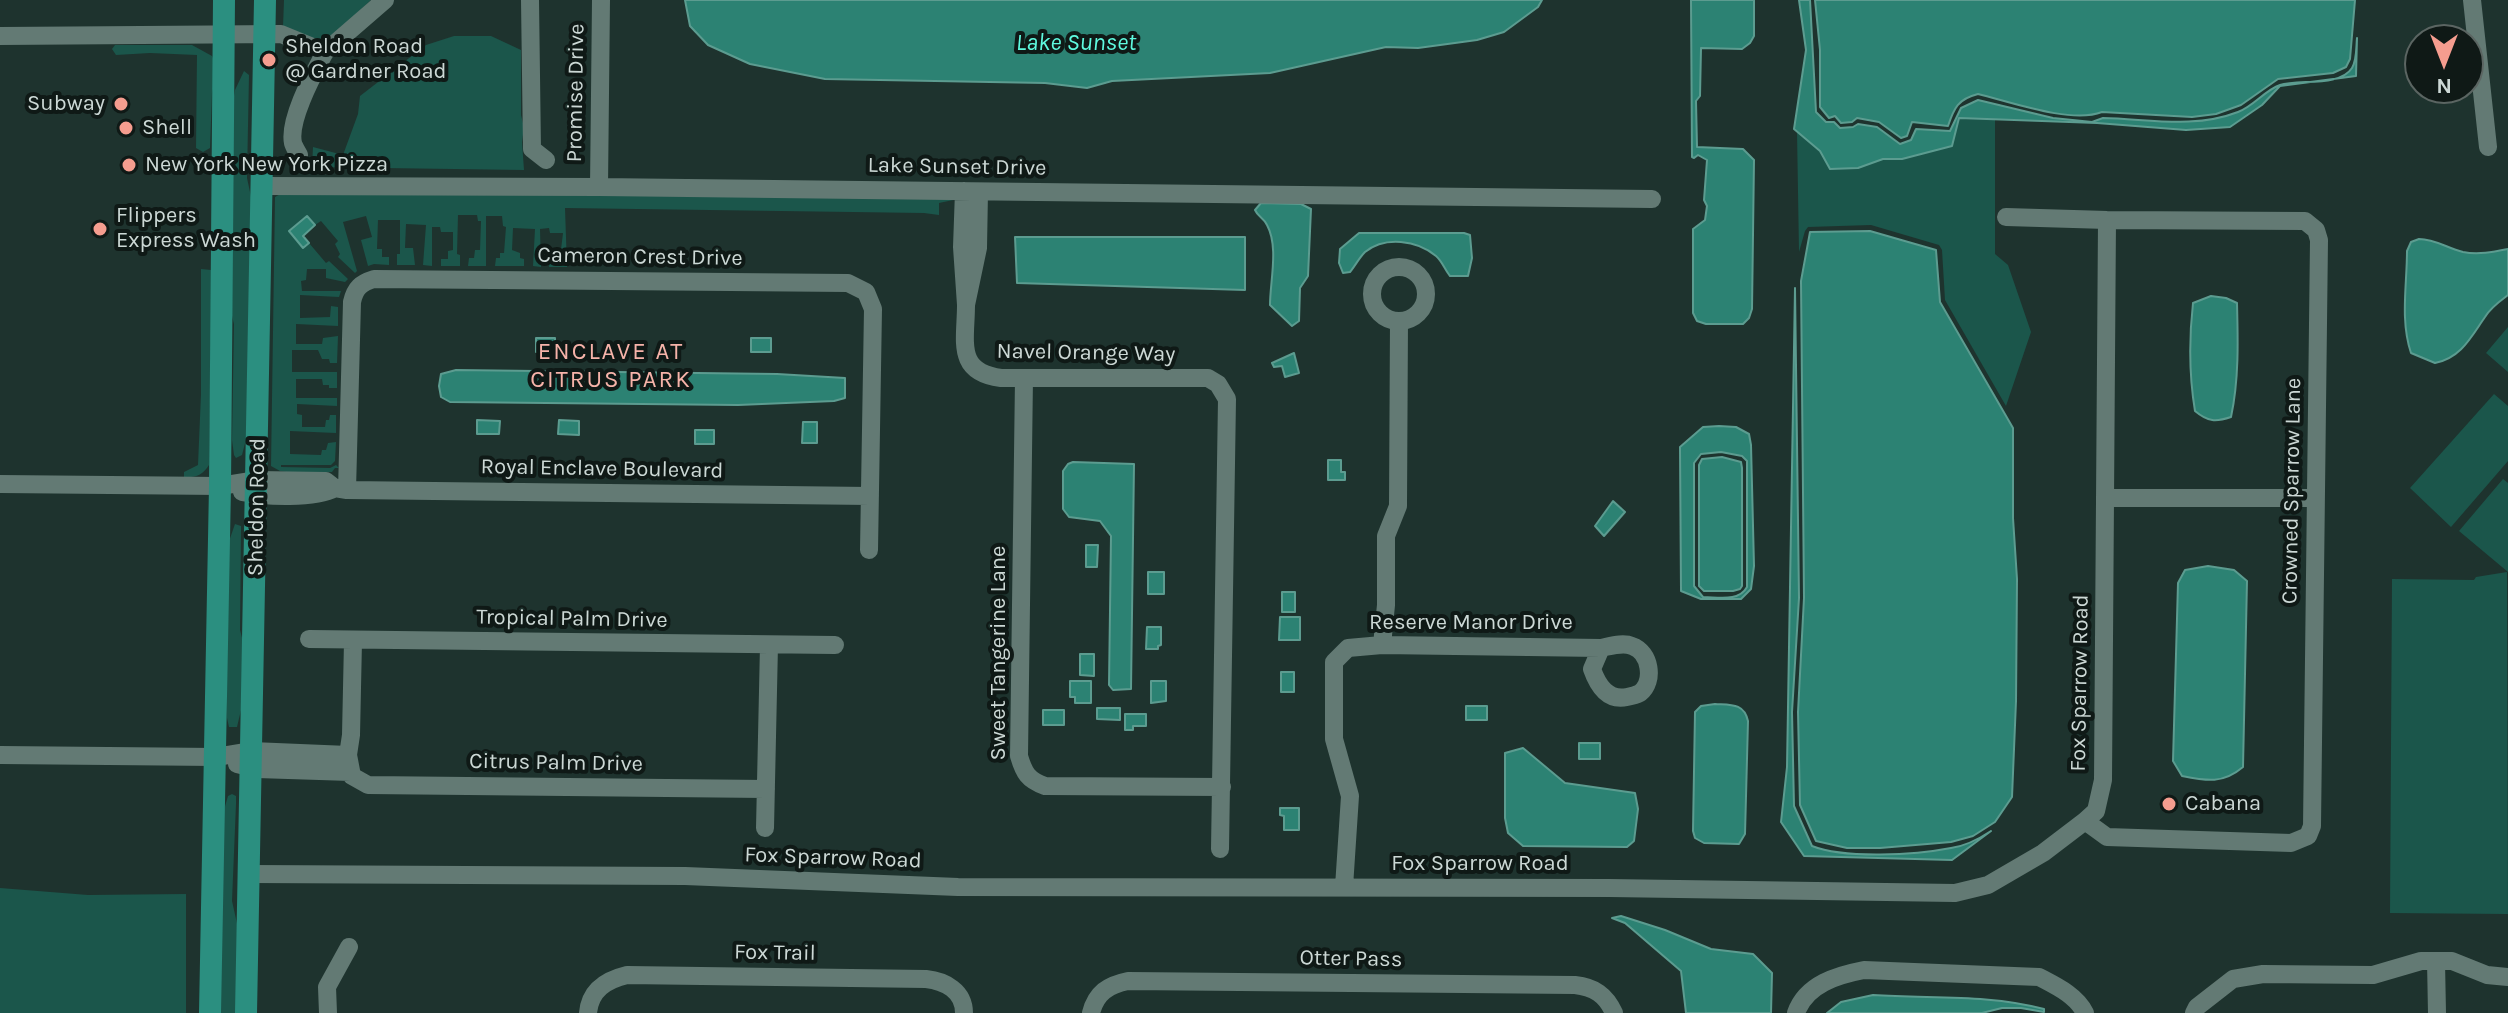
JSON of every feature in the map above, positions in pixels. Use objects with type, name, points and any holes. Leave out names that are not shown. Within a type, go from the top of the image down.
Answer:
[{"type":"main road","name":"Sheldon Road","points":[[210,1013],[220,486],[224,0]]},
{"type":"main road","name":"Sheldon Road","points":[[246,1013],[265,0]]},
{"type":"street","points":[[299,155],[293,143],[295,122],[325,52],[385,0]]},
{"type":"street","points":[[530,0],[532,149],[546,160]]},
{"type":"street","name":"Promise Drive","points":[[599,187],[601,0]]},
{"type":"street","points":[[2472,0],[2488,147]]},
{"type":"street","points":[[0,36],[264,33],[281,34],[325,52]]},
{"type":"street","name":"Lake Sunset Drive","points":[[262,186],[1652,199]]},
{"type":"street","name":"Navel Orange Way","points":[[972,192],[962,247],[966,305],[965,357],[973,369],[985,376],[1024,378],[1208,378],[1218,384],[1227,399],[1222,787]]},
{"type":"street","name":"Crowned Sparrow Lane","points":[[2006,217],[2305,221],[2316,230],[2319,240],[2312,826],[2308,836],[2291,843],[2134,839],[2107,837],[2085,821]]},
{"type":"street","name":"Fox Sparrow Road","points":[[249,874],[685,876],[958,887],[1955,893],[1988,885],[2043,853],[2096,811],[2103,780],[2107,220]]},
{"type":"street","name":"Cameron Crest Drive","points":[[341,489],[352,302],[357,288],[364,281],[855,285],[866,292],[872,302],[869,550]]},
{"type":"street","points":[[1382,645],[1386,605],[1386,536],[1398,506],[1399,321]]},
{"type":"street","name":"Sweet Tangerine Lane","points":[[1024,378],[1019,756],[1025,775],[1045,786],[1222,787]]},
{"type":"street","name":"Royal Enclave Boulevard","points":[[0,484],[220,486],[324,494],[341,489],[870,496]]},
{"type":"street","points":[[2106,498],[2315,498]]},
{"type":"street","name":"Tropical Palm Drive","points":[[309,639],[835,645]]},
{"type":"street","points":[[349,763],[353,641]]},
{"type":"street","points":[[765,828],[769,645]]},
{"type":"street","name":"Reserve Manor Drive","points":[[1344,887],[1350,796],[1334,739],[1334,662],[1348,648],[1382,645],[1601,648]]},
{"type":"street","name":"Citrus Palm Drive","points":[[0,755],[216,757],[349,763],[352,776],[368,785],[766,789]]},
{"type":"street","points":[[1220,849],[1222,787]]},
{"type":"street","points":[[328,1013],[327,987],[349,947]]},
{"type":"street","points":[[2194,1013],[2197,1007],[2233,979],[2263,974],[2373,975],[2421,961],[2452,961],[2487,975],[2508,977]]},
{"type":"street","points":[[2436,961],[2437,1013]]},
{"type":"street","points":[[1796,1013],[1811,991],[1836,975],[1864,970],[2039,977],[2064,990],[2085,1013]]},
{"type":"street","name":"Fox Trail","points":[[588,1013],[595,992],[611,979],[627,975],[926,979],[940,981],[953,988],[964,1005],[964,1013]]},
{"type":"street","name":"Otter Pass","points":[[1091,1013],[1094,1001],[1103,990],[1128,981],[1575,985],[1590,987],[1605,997],[1614,1013]]},
{"type":"shaded area","points":[[284,0],[371,0],[324,44],[283,27]]},
{"type":"shaded area","points":[[454,36],[491,36],[521,50],[524,170],[312,167],[313,147],[343,155],[358,114],[360,96],[426,45]]},
{"type":"shaded area","points":[[115,45],[192,45],[212,56],[216,77],[212,93],[210,148],[203,152],[196,148],[197,55],[116,55],[112,49]]},
{"type":"shaded area","points":[[244,71],[249,75],[247,178],[253,206],[249,428],[242,455],[236,458],[232,440],[234,324],[229,304],[232,108],[235,90]]},
{"type":"shaded area","points":[[1958,118],[1995,119],[1995,254],[2008,265],[2031,332],[2006,406],[1945,300],[1942,250],[1939,245],[1871,225],[1808,227],[1799,252],[1797,132],[1820,151],[1830,169],[1858,168],[1883,159],[1902,159],[1952,146]]},
{"type":"shaded area","points":[[284,192],[958,199],[939,203],[939,215],[565,208],[567,267],[549,267],[550,259],[560,258],[563,233],[550,233],[549,228],[540,229],[541,267],[533,266],[535,229],[513,228],[512,250],[520,253],[524,266],[495,266],[496,258],[504,253],[506,227],[503,226],[502,216],[486,216],[486,266],[468,266],[475,250],[480,250],[481,221],[478,221],[477,215],[458,215],[457,254],[460,255],[460,266],[441,266],[441,259],[448,259],[448,251],[453,250],[453,232],[441,232],[440,227],[432,227],[432,266],[423,265],[426,225],[406,224],[405,248],[413,248],[415,265],[397,265],[400,220],[378,220],[377,249],[382,249],[382,257],[389,257],[389,265],[368,266],[361,240],[372,237],[366,216],[343,222],[357,271],[355,273],[338,257],[340,254],[335,244],[338,241],[321,221],[315,225],[307,216],[289,232],[304,247],[309,243],[326,263],[329,261],[348,279],[345,282],[326,278],[326,269],[307,269],[306,280],[301,281],[302,291],[341,291],[339,297],[300,295],[300,318],[330,317],[331,306],[338,307],[338,326],[296,324],[296,344],[322,344],[323,338],[338,336],[337,363],[322,359],[318,350],[292,350],[292,372],[337,372],[337,388],[323,385],[322,379],[296,379],[296,398],[337,398],[337,406],[297,404],[297,414],[302,415],[302,427],[325,427],[330,415],[336,415],[336,433],[290,431],[290,454],[321,455],[328,443],[336,442],[335,461],[331,465],[281,467],[330,468],[336,465],[339,468],[332,472],[286,472],[271,466],[275,197]]},
{"type":"shaded area","points":[[201,269],[211,270],[212,275],[209,465],[198,475],[184,477],[184,472],[198,465]]},
{"type":"shaded area","points":[[2508,327],[2508,372],[2486,353]]},
{"type":"shaded area","points":[[2494,394],[2508,406],[2508,461],[2451,527],[2410,488]]},
{"type":"shaded area","points":[[2503,479],[2508,483],[2508,572],[2459,531]]},
{"type":"shaded area","points":[[235,524],[241,526],[240,630],[247,657],[245,693],[237,727],[229,727],[227,547]]},
{"type":"shaded area","points":[[2507,572],[2508,914],[2390,913],[2392,579],[2474,580],[2476,577]]},
{"type":"shaded area","points":[[228,796],[236,796],[232,901],[238,928],[237,1013],[220,1013],[219,827]]},
{"type":"shaded area","points":[[0,888],[88,895],[186,894],[186,1013],[0,1013]]},
{"type":"water","name":"Lake Sunset","points":[[685,0],[1542,0],[1538,7],[1504,32],[1477,40],[1418,48],[1386,47],[1270,73],[1112,81],[1087,88],[1045,83],[825,79],[750,64],[708,45],[690,26]]},
{"type":"water","points":[[1691,0],[1754,0],[1754,36],[1750,43],[1742,49],[1701,48],[1700,96],[1696,101],[1697,147],[1743,149],[1754,160],[1752,309],[1743,324],[1706,324],[1697,321],[1693,313],[1693,229],[1705,220],[1707,160],[1698,155],[1692,157]]},
{"type":"water","points":[[1799,0],[1810,0],[1816,112],[1826,122],[1834,122],[1840,128],[1858,124],[1877,127],[1900,144],[1911,140],[1916,129],[1950,131],[1961,108],[1978,100],[2053,118],[2092,122],[2103,118],[2188,122],[2238,112],[2280,85],[2312,82],[2280,86],[2262,105],[2230,127],[2186,130],[1959,118],[1952,146],[1902,159],[1883,159],[1858,168],[1830,169],[1820,151],[1794,129],[1806,50]]},
{"type":"water","points":[[1815,0],[2355,0],[2350,59],[2346,67],[2333,73],[2278,79],[2241,105],[2216,114],[2192,117],[2102,112],[2089,115],[2058,114],[1978,94],[1958,105],[1948,126],[1912,122],[1907,136],[1901,138],[1879,122],[1857,118],[1841,123],[1835,116],[1829,118],[1820,107],[1820,50]]},
{"type":"water","points":[[2357,38],[2356,76],[2334,79],[2352,68]]},
{"type":"water","points":[[1261,203],[1301,204],[1311,209],[1308,276],[1300,288],[1299,321],[1292,326],[1270,305],[1273,243],[1267,225],[1255,210]]},
{"type":"water","points":[[307,216],[315,225],[303,236],[309,243],[303,248],[289,231]]},
{"type":"water","points":[[1870,231],[1936,250],[1940,302],[2013,428],[2016,701],[2012,797],[1995,822],[1973,836],[1951,842],[1847,848],[1816,841],[1800,805],[1798,712],[1804,598],[1801,281],[1810,232]]},
{"type":"water","points":[[1359,233],[1470,235],[1472,258],[1468,276],[1450,276],[1438,258],[1428,251],[1401,242],[1373,247],[1363,254],[1350,272],[1343,273],[1339,263],[1340,249]]},
{"type":"water","points":[[1015,237],[1245,237],[1245,290],[1017,283]]},
{"type":"water","points":[[2419,239],[2469,253],[2508,249],[2508,295],[2495,305],[2459,352],[2435,363],[2411,353],[2406,328],[2407,251],[2411,242]]},
{"type":"water","points":[[1795,288],[1799,598],[1792,712],[1794,806],[1812,846],[1843,853],[1900,854],[1957,847],[1991,831],[1952,860],[1804,856],[1781,822],[1787,767]]},
{"type":"water","points":[[2211,296],[2237,303],[2234,403],[2231,417],[2216,420],[2195,411],[2191,370],[2193,303]]},
{"type":"water","points":[[536,338],[555,338],[555,352],[536,352]]},
{"type":"water","points":[[751,338],[771,338],[771,352],[751,352]]},
{"type":"water","points":[[1294,353],[1299,373],[1285,377],[1282,366],[1274,367],[1272,363]]},
{"type":"water","points":[[456,370],[777,374],[845,378],[845,398],[738,405],[450,402],[441,397],[441,374]]},
{"type":"water","points":[[477,420],[500,421],[499,434],[477,434]]},
{"type":"water","points":[[559,420],[579,421],[579,435],[558,434]]},
{"type":"water","points":[[803,422],[817,422],[817,443],[802,443]]},
{"type":"water","points":[[1703,427],[1736,427],[1749,434],[1754,566],[1751,589],[1741,599],[1701,599],[1681,591],[1680,447]],"holes":[[[1721,452],[1742,456],[1747,461],[1747,587],[1734,597],[1703,597],[1694,586],[1694,463],[1701,454]]]},
{"type":"water","points":[[695,430],[714,430],[714,444],[695,444]]},
{"type":"water","points":[[1722,457],[1741,462],[1742,468],[1742,586],[1733,591],[1704,591],[1699,586],[1699,465],[1702,459]]},
{"type":"water","points":[[1328,460],[1341,460],[1345,480],[1328,480]]},
{"type":"water","points":[[1073,462],[1134,464],[1131,689],[1113,690],[1109,685],[1111,536],[1100,521],[1069,517],[1063,509],[1063,471]]},
{"type":"water","points":[[1613,501],[1625,512],[1604,536],[1595,526]]},
{"type":"water","points":[[1086,545],[1098,545],[1097,567],[1086,567]]},
{"type":"water","points":[[2208,566],[2234,570],[2247,581],[2243,767],[2229,776],[2214,780],[2182,776],[2173,761],[2178,583],[2185,570]]},
{"type":"water","points":[[1148,572],[1164,572],[1164,594],[1148,594]]},
{"type":"water","points":[[1282,592],[1295,592],[1295,612],[1282,612]]},
{"type":"water","points":[[1280,617],[1300,617],[1300,640],[1279,640]]},
{"type":"water","points":[[1147,627],[1161,627],[1161,645],[1158,649],[1146,649]]},
{"type":"water","points":[[1080,654],[1094,654],[1094,676],[1080,675]]},
{"type":"water","points":[[1281,672],[1294,672],[1294,692],[1281,692]]},
{"type":"water","points":[[1070,681],[1091,681],[1091,703],[1075,703],[1075,697],[1070,697]]},
{"type":"water","points":[[1151,681],[1166,681],[1166,701],[1151,703]]},
{"type":"water","points":[[1715,704],[1740,708],[1748,721],[1745,834],[1739,844],[1704,843],[1695,838],[1693,831],[1695,712],[1701,706]]},
{"type":"water","points":[[1466,706],[1487,706],[1487,720],[1466,720]]},
{"type":"water","points":[[1097,708],[1120,708],[1120,720],[1097,719]]},
{"type":"water","points":[[1043,710],[1064,710],[1064,725],[1043,725]]},
{"type":"water","points":[[1125,714],[1146,714],[1146,726],[1133,726],[1133,730],[1125,730]]},
{"type":"water","points":[[1579,743],[1600,743],[1600,759],[1579,759]]},
{"type":"water","points":[[1523,748],[1565,783],[1635,793],[1638,809],[1634,841],[1627,847],[1523,846],[1508,833],[1505,818],[1505,753]]},
{"type":"water","points":[[1280,808],[1299,808],[1299,830],[1284,830],[1284,816],[1280,815]]},
{"type":"water","points":[[1621,916],[1711,949],[1753,954],[1772,973],[1771,1013],[1686,1013],[1681,971],[1625,923],[1612,918]]},
{"type":"water","points":[[1873,995],[2002,1001],[2044,1009],[2044,1012],[2002,1008],[1982,1013],[1827,1013],[1841,1002]]},
{"type":"place","name":"Sheldon Road @ Gardner Road","points":[[269,60]]},
{"type":"place","name":"Subway","points":[[121,104]]},
{"type":"place","name":"Shell","points":[[126,128]]},
{"type":"place","name":"New York New York Pizza","points":[[129,165]]},
{"type":"place","name":"Flippers Express Wash","points":[[100,229]]},
{"type":"place","name":"Cabana","points":[[2169,804]]},
{"type":"district","name":"ENCLAVE AT CITRUS PARK","points":[[611,366]]}]
